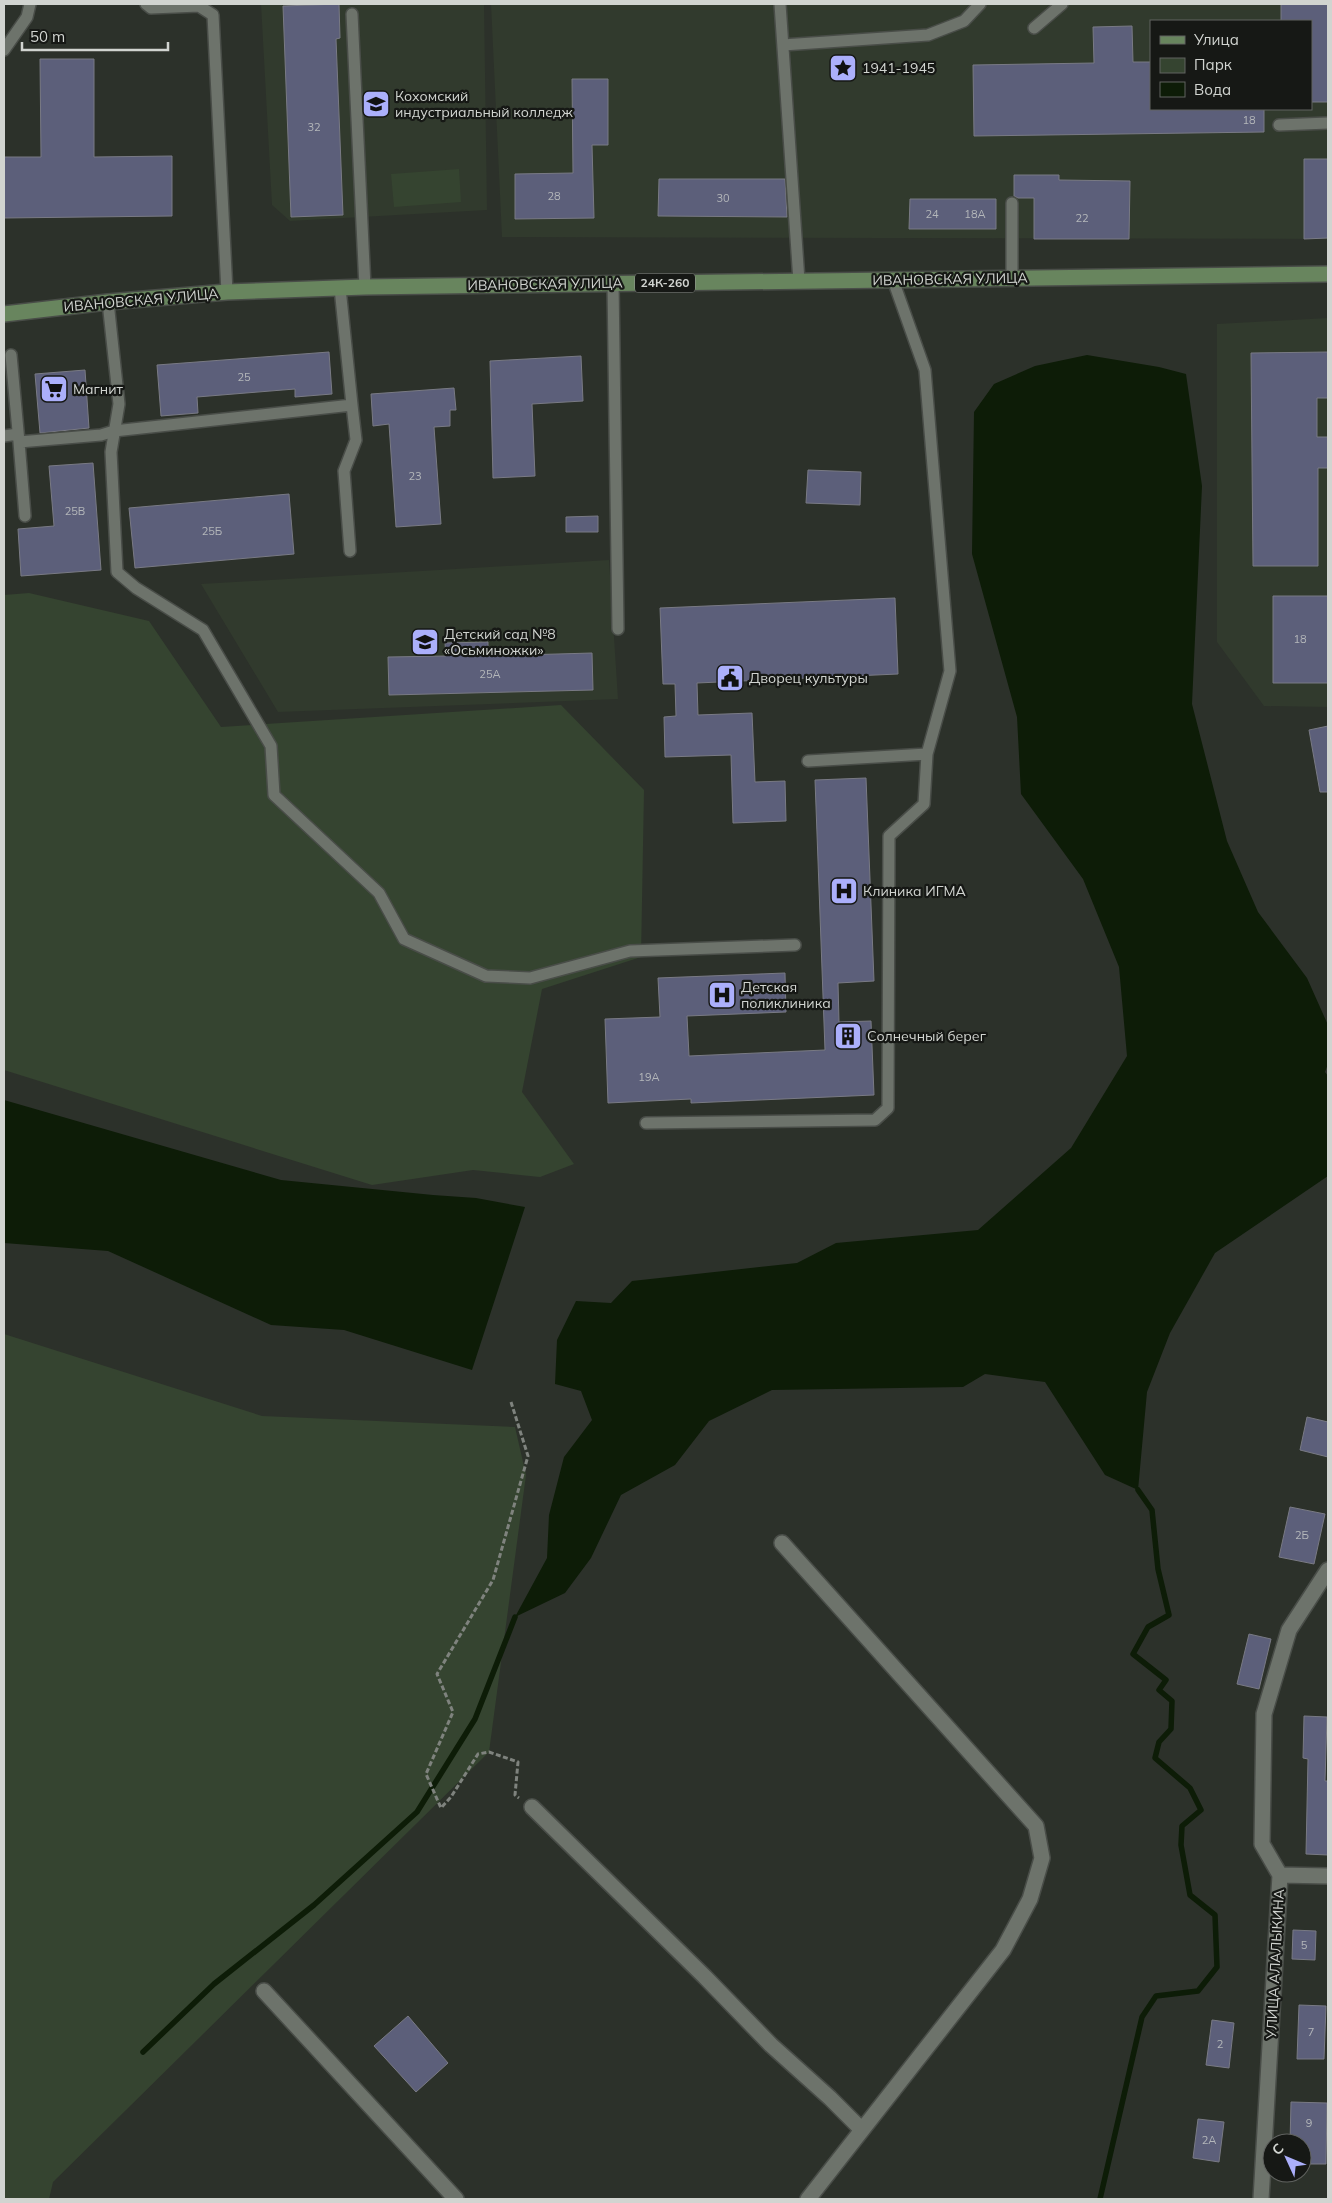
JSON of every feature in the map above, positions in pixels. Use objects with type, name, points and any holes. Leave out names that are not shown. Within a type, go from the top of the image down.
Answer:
[{"type":"main road","name":"ИВАНОВСКАЯ УЛИЦА","points":[[4,314],[108,302],[227,292],[365,287],[1328,274]]},
{"type":"street","points":[[782,1543],[1036,1826],[1042,1858],[1030,1899],[1003,1950],[808,2199]]},
{"type":"street","name":"УЛИЦА АЛАЛЫКИНА","points":[[1261,2199],[1280,1875],[1262,1844],[1264,1714],[1289,1630],[1328,1570]]},
{"type":"street","points":[[532,1807],[705,1977],[771,2045],[830,2098],[862,2130]]},
{"type":"street","points":[[1280,1875],[1328,1876]]},
{"type":"street","points":[[264,1991],[456,2199]]},
{"type":"lane","points":[[4,50],[27,17],[30,4]]},
{"type":"lane","points":[[146,4],[151,8],[199,6],[213,15],[227,292]]},
{"type":"lane","points":[[780,4],[799,281]]},
{"type":"lane","points":[[783,45],[928,35],[964,21],[980,4]]},
{"type":"lane","points":[[1034,28],[1062,4]]},
{"type":"lane","points":[[352,14],[365,287]]},
{"type":"lane","points":[[1279,125],[1328,123]]},
{"type":"lane","points":[[1012,203],[1012,278]]},
{"type":"lane","points":[[646,1123],[875,1120],[888,1108],[889,836],[924,804],[927,754],[950,671],[925,370],[893,280]]},
{"type":"lane","points":[[613,284],[618,628]]},
{"type":"lane","points":[[340,288],[356,440],[344,471],[350,551]]},
{"type":"lane","points":[[108,302],[119,404],[111,452],[117,572],[136,588],[203,630],[271,746],[274,795],[379,893],[404,939],[486,976],[530,978],[630,950],[795,945]]},
{"type":"lane","points":[[11,356],[25,516]]},
{"type":"lane","points":[[4,436],[18,438],[101,435],[114,431],[352,405]]},
{"type":"lane","points":[[808,761],[927,754]]},
{"type":"path","points":[[511,1402],[528,1456],[493,1580],[437,1674],[453,1712],[426,1774],[441,1808],[451,1797],[478,1754],[489,1752],[518,1762],[514,1795],[532,1807]]},
{"type":"shaded area","name":"Кохомский индустриальный колледж","points":[[261,4],[484,4],[487,210],[290,221],[272,205]]},
{"type":"shaded area","points":[[491,4],[1328,4],[1328,239],[502,237]]},
{"type":"shaded area","points":[[1328,318],[1328,707],[1264,706],[1217,642],[1217,324]]},
{"type":"shaded area","name":"Детский сад №8 «Осьминожки»","points":[[609,560],[618,699],[278,712],[201,584]]},
{"type":"green space","points":[[459,169],[461,202],[394,207],[391,174]]},
{"type":"green space","points":[[29,593],[149,621],[221,727],[561,705],[644,790],[641,957],[542,989],[522,1092],[574,1164],[540,1177],[473,1170],[372,1185],[4,1070],[4,595]]},
{"type":"green space","points":[[4,1334],[262,1416],[515,1427],[526,1475],[489,1752],[53,2182],[49,2199],[4,2199]]},
{"type":"water","points":[[1087,355],[1159,367],[1186,374],[1202,486],[1192,704],[1227,841],[1258,912],[1307,978],[1328,1025],[1328,1064],[1325,1072],[1328,1076],[1328,1176],[1215,1253],[1170,1333],[1147,1392],[1138,1490],[1105,1475],[1045,1382],[985,1374],[963,1387],[772,1390],[709,1421],[675,1465],[621,1495],[591,1558],[565,1593],[515,1617],[547,1558],[549,1515],[564,1457],[592,1420],[581,1391],[555,1384],[557,1340],[576,1301],[611,1303],[632,1281],[797,1263],[836,1243],[978,1230],[1071,1148],[1127,1056],[1119,967],[1083,879],[1021,794],[1017,717],[972,554],[974,412],[994,384],[1035,366]]},
{"type":"water","points":[[4,1100],[281,1180],[476,1198],[525,1207],[472,1370],[344,1330],[271,1325],[108,1251],[4,1243]]},
{"type":"building","points":[[339,4],[340,38],[336,39],[343,215],[291,217],[283,6]]},
{"type":"building","points":[[1281,4],[1328,4],[1328,102],[1312,102],[1312,20],[1281,20]]},
{"type":"building","points":[[1132,26],[1133,62],[1150,62],[1150,110],[1264,110],[1264,132],[974,136],[973,65],[1094,63],[1093,27]]},
{"type":"building","points":[[40,59],[94,59],[94,157],[172,156],[172,216],[4,218],[4,157],[41,157]]},
{"type":"building","points":[[572,79],[608,79],[608,145],[592,145],[594,218],[515,219],[515,174],[573,173]]},
{"type":"building","points":[[1304,159],[1328,159],[1328,238],[1304,239]]},
{"type":"building","points":[[1014,175],[1059,175],[1059,180],[1130,181],[1129,239],[1034,239],[1034,198],[1018,198],[1014,196]]},
{"type":"building","points":[[659,179],[785,179],[787,217],[658,216]]},
{"type":"building","points":[[910,199],[996,199],[996,229],[909,229]]},
{"type":"building","points":[[329,352],[332,394],[295,397],[295,389],[197,397],[198,413],[161,416],[157,365]]},
{"type":"building","points":[[1328,352],[1328,398],[1317,398],[1317,437],[1328,437],[1328,468],[1318,468],[1318,566],[1253,566],[1251,353]]},
{"type":"building","points":[[581,356],[583,401],[532,404],[535,476],[493,478],[490,361]]},
{"type":"building","points":[[85,370],[89,428],[40,433],[35,374]]},
{"type":"building","points":[[454,388],[456,410],[450,410],[450,426],[434,427],[441,524],[396,527],[389,424],[373,426],[371,394]]},
{"type":"building","points":[[93,463],[101,570],[21,576],[18,529],[54,526],[49,466]]},
{"type":"building","points":[[808,470],[861,472],[860,505],[806,503]]},
{"type":"building","points":[[289,494],[294,554],[135,568],[129,508]]},
{"type":"building","points":[[598,516],[598,532],[566,532],[566,517]]},
{"type":"building","points":[[1273,596],[1328,596],[1328,683],[1273,683]]},
{"type":"building","name":"Дворец культуры","points":[[895,598],[898,674],[697,683],[698,715],[752,713],[755,782],[785,781],[786,821],[733,823],[731,755],[665,757],[664,717],[676,716],[675,684],[663,684],[660,608]]},
{"type":"building","points":[[488,642],[488,656],[592,653],[593,690],[389,695],[388,657],[446,656],[445,643]]},
{"type":"building","points":[[1328,726],[1328,792],[1320,792],[1309,730]]},
{"type":"building","points":[[866,778],[874,981],[838,983],[839,1022],[871,1021],[874,1095],[691,1103],[691,1099],[608,1103],[605,1019],[660,1017],[658,978],[785,973],[786,1012],[687,1016],[689,1056],[825,1050],[815,780]]},
{"type":"building","points":[[1307,1417],[1328,1422],[1328,1457],[1300,1450]]},
{"type":"building","points":[[1290,1507],[1325,1514],[1314,1564],[1279,1557]]},
{"type":"building","points":[[1249,1634],[1271,1639],[1259,1689],[1237,1684]]},
{"type":"building","points":[[1304,1716],[1327,1717],[1325,1781],[1328,1781],[1328,1855],[1306,1854],[1308,1759],[1303,1758]]},
{"type":"building","points":[[1293,1930],[1316,1931],[1315,1960],[1292,1959]]},
{"type":"building","points":[[1299,2005],[1326,2006],[1324,2059],[1297,2059]]},
{"type":"building","points":[[408,2016],[448,2063],[416,2092],[374,2046]]},
{"type":"building","points":[[1212,2020],[1234,2023],[1229,2068],[1206,2065]]},
{"type":"building","points":[[1291,2102],[1327,2103],[1326,2164],[1312,2164],[1312,2133],[1290,2133]]},
{"type":"building","points":[[1198,2119],[1224,2122],[1219,2162],[1193,2158]]},
{"type":"waterway","points":[[1100,2199],[1142,2017],[1156,1996],[1198,1991],[1217,1967],[1215,1915],[1190,1895],[1181,1845],[1182,1826],[1201,1810],[1190,1788],[1155,1758],[1159,1742],[1171,1729],[1172,1701],[1159,1690],[1166,1680],[1133,1654],[1148,1627],[1169,1615],[1158,1569],[1152,1510],[1138,1490]]},
{"type":"waterway","points":[[143,2052],[214,1984],[314,1905],[417,1812],[475,1719],[515,1617]]},
{"type":"place","name":"1941-1945","points":[[843,68]]},
{"type":"place","name":"Кохомский индустриальный колледж","points":[[376,104]]},
{"type":"place","name":"Магнит","points":[[54,389]]},
{"type":"place","name":"Детский сад №8 «Осьминожки»","points":[[425,642]]},
{"type":"place","name":"Дворец культуры","points":[[730,678]]},
{"type":"place","name":"Клиника ИГМА","points":[[844,891]]},
{"type":"place","name":"Детская поликлиника","points":[[722,995]]},
{"type":"place","name":"Солнечный берег","points":[[848,1036]]}]
